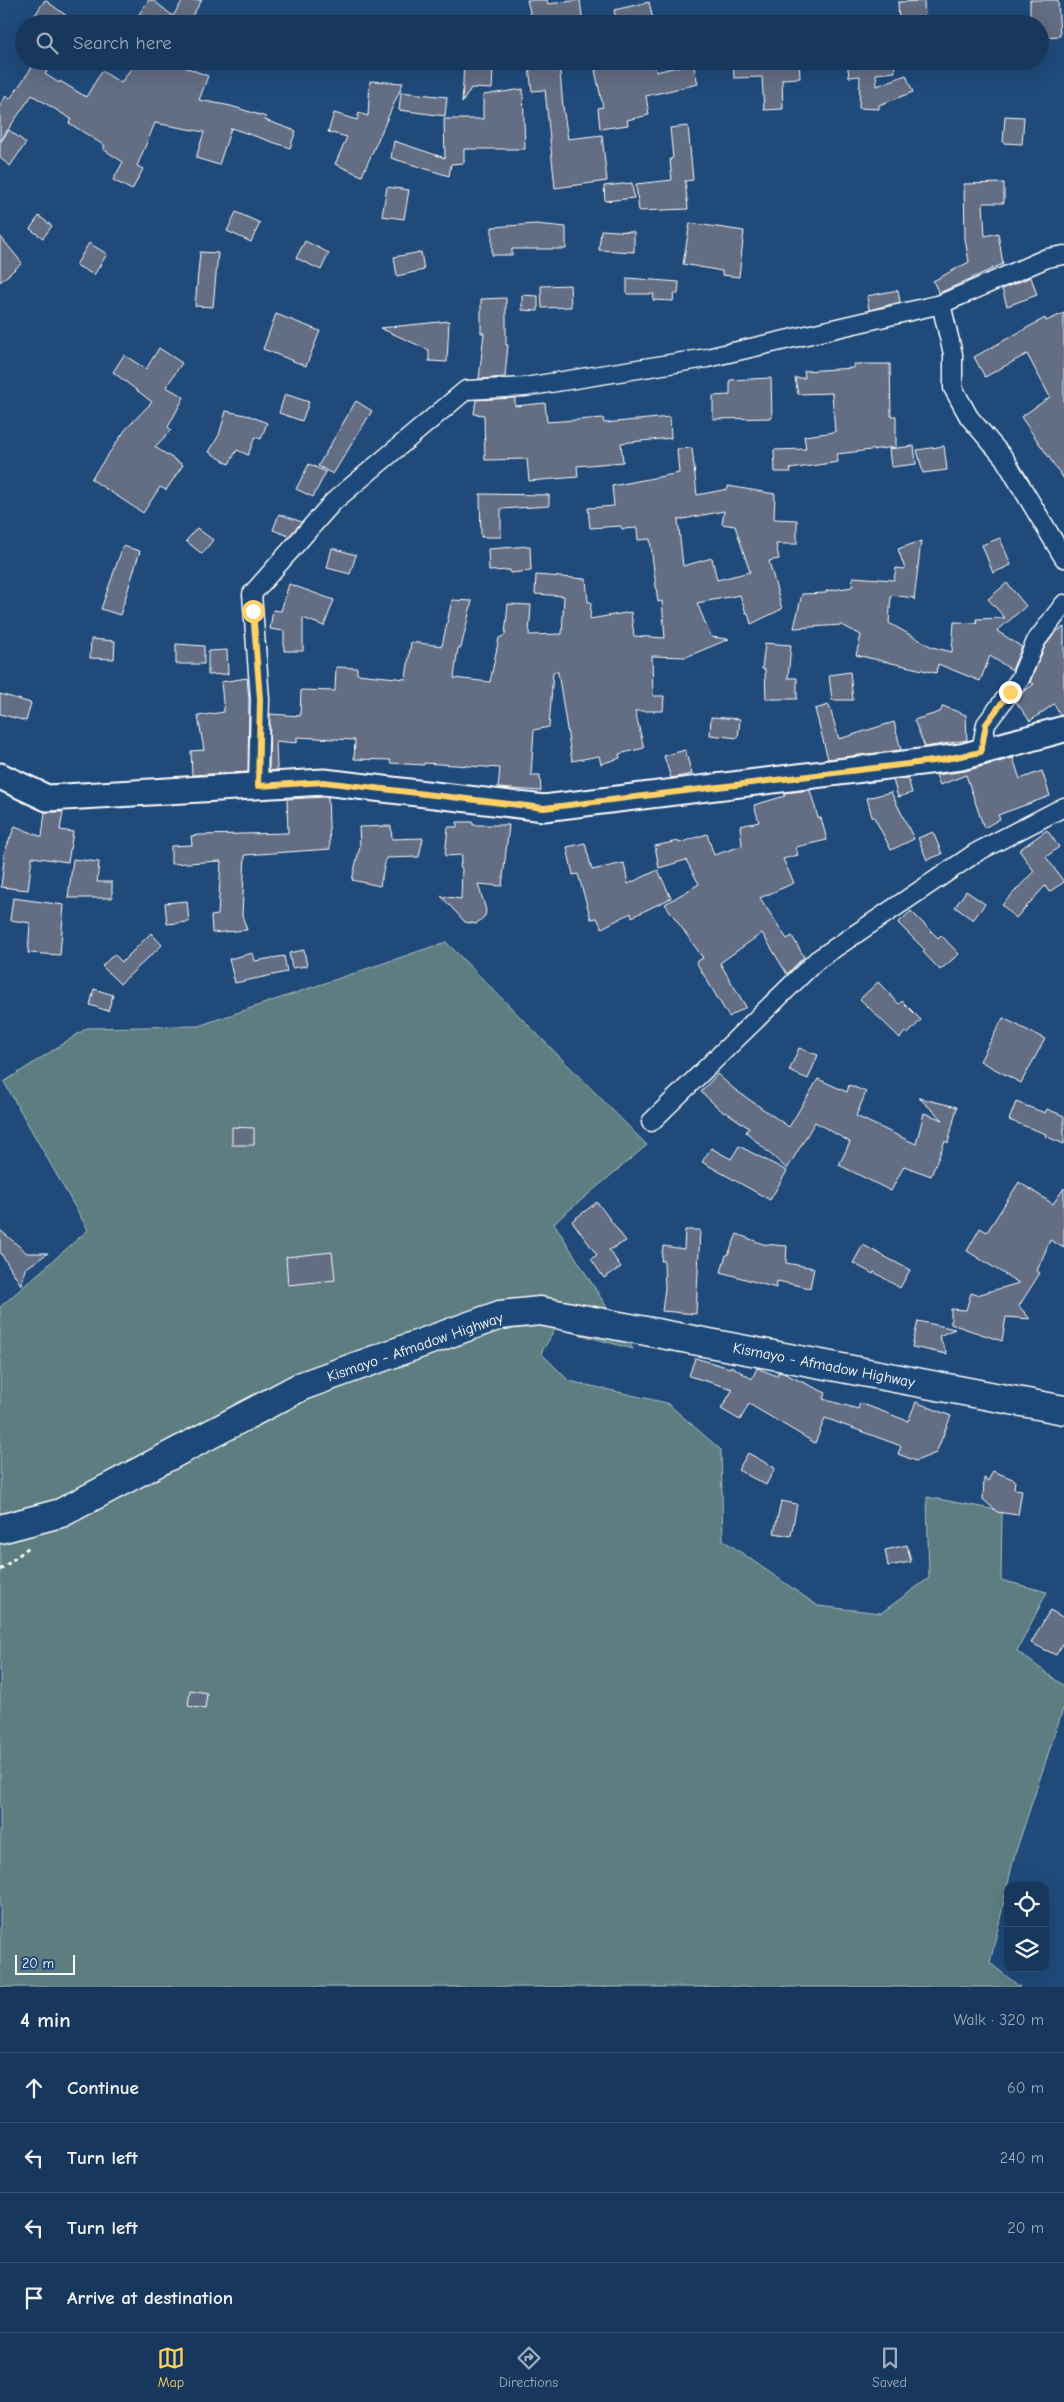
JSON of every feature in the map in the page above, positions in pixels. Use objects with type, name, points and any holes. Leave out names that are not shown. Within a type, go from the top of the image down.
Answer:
[{"type":"main road","name":"Kismayo - Afmadow Highway","points":[[0,1529],[61,1513],[302,1386],[500,1314],[540,1311],[1064,1410]]},
{"type":"street","points":[[258,786],[260,699],[252,594],[333,502],[466,390],[525,387],[707,358],[941,304],[1047,258],[1064,254]]},
{"type":"street","points":[[941,304],[953,354],[952,388],[969,416],[1004,458],[1064,558]]},
{"type":"street","points":[[981,752],[986,724],[1020,679],[1036,641],[1064,604]]},
{"type":"street","points":[[0,776],[47,798],[324,782],[544,808],[960,757],[1064,729]]},
{"type":"street","points":[[651,1122],[817,960],[977,852],[1064,807]]},
{"type":"green space","points":[[446,942],[647,1145],[554,1223],[633,1349],[556,1328],[541,1353],[569,1381],[667,1403],[721,1450],[723,1540],[818,1606],[881,1613],[929,1578],[927,1497],[1002,1511],[1001,1580],[1047,1592],[1017,1651],[1064,1686],[1064,1706],[1014,1857],[1008,1882],[1004,1882],[1004,1901],[990,1963],[1020,1987],[0,1987],[0,1307],[88,1230],[4,1082],[87,1028],[198,1026]]},
{"type":"building","points":[[45,0],[66,15],[35,15]]},
{"type":"building","points":[[149,0],[153,0],[172,15],[138,15]]},
{"type":"building","points":[[183,0],[202,0],[193,15],[174,15]]},
{"type":"building","points":[[527,0],[547,0],[548,4],[580,0],[582,15],[531,15]]},
{"type":"building","points":[[1030,0],[1058,0],[1060,36],[1049,37],[1049,15],[1030,15]]},
{"type":"building","points":[[924,1],[925,15],[899,15],[898,2]]},
{"type":"building","points":[[649,2],[652,15],[615,15],[614,10]]},
{"type":"building","points":[[30,70],[44,70],[47,72],[45,74],[86,97],[102,71],[121,83],[130,70],[192,70],[208,76],[199,100],[231,106],[266,117],[265,120],[296,131],[290,148],[231,128],[219,165],[196,158],[204,132],[155,123],[137,166],[143,169],[132,190],[113,180],[123,162],[103,149],[105,146],[69,123],[71,119],[32,95],[0,141],[0,105],[6,96],[10,99]]},
{"type":"building","points":[[464,70],[493,70],[492,89],[471,88],[462,103]]},
{"type":"building","points":[[529,70],[560,70],[568,139],[602,135],[607,181],[555,188],[545,90],[532,91]]},
{"type":"building","points":[[595,70],[656,70],[656,72],[664,70],[695,70],[698,84],[646,96],[649,115],[627,120],[628,125],[600,129],[598,108],[603,107]]},
{"type":"building","points":[[734,70],[800,70],[800,78],[782,79],[783,109],[764,110],[762,77],[734,78]]},
{"type":"building","points":[[848,70],[895,70],[895,72],[876,74],[877,86],[906,75],[913,92],[879,105],[879,109],[859,108],[860,76],[849,77]]},
{"type":"building","points":[[370,81],[403,83],[362,176],[335,164],[347,137],[328,132],[334,113],[357,120],[359,113],[368,116]]},
{"type":"building","points":[[523,89],[525,149],[464,149],[464,163],[451,164],[449,176],[391,158],[394,141],[445,158],[444,119],[483,119],[483,95]]},
{"type":"building","points":[[401,92],[447,97],[445,116],[399,110]]},
{"type":"building","points":[[1005,116],[1024,117],[1022,144],[1003,143]]},
{"type":"building","points":[[688,126],[693,180],[685,181],[688,209],[639,211],[636,184],[672,180],[670,159],[673,158],[670,128]]},
{"type":"building","points":[[9,130],[26,143],[10,166],[0,158],[0,143]]},
{"type":"building","points":[[632,183],[634,198],[605,201],[604,186]]},
{"type":"building","points":[[1004,183],[1004,203],[983,203],[985,236],[998,233],[1003,264],[939,293],[933,281],[969,262],[965,239],[964,184]]},
{"type":"building","points":[[387,187],[409,190],[404,219],[382,216]]},
{"type":"building","points":[[236,212],[260,223],[251,242],[227,231]]},
{"type":"building","points":[[39,216],[52,226],[43,238],[30,229]]},
{"type":"building","points":[[690,223],[744,231],[739,277],[722,275],[722,271],[683,264]]},
{"type":"building","points":[[536,224],[566,227],[566,249],[512,249],[512,255],[492,255],[492,227]]},
{"type":"building","points":[[601,230],[634,232],[634,252],[599,250]]},
{"type":"building","points":[[0,236],[22,263],[0,282]]},
{"type":"building","points":[[305,241],[329,253],[321,270],[296,258]]},
{"type":"building","points":[[89,243],[107,254],[94,275],[76,265]]},
{"type":"building","points":[[200,252],[218,253],[213,307],[195,306]]},
{"type":"building","points":[[421,252],[424,270],[397,276],[394,257]]},
{"type":"building","points":[[1031,277],[1037,295],[1007,306],[1002,289]]},
{"type":"building","points":[[627,278],[679,282],[678,294],[674,294],[673,301],[653,300],[654,294],[627,294]]},
{"type":"building","points":[[570,285],[571,307],[542,308],[541,286]]},
{"type":"building","points":[[898,290],[900,302],[869,310],[867,296]]},
{"type":"building","points":[[522,295],[538,296],[538,311],[522,310]]},
{"type":"building","points":[[506,298],[506,345],[508,345],[505,377],[479,379],[484,333],[481,333],[481,299]]},
{"type":"building","points":[[1064,313],[1064,479],[1021,417],[1050,397],[1027,354],[985,377],[974,357],[1045,318],[1046,321]]},
{"type":"building","points":[[276,314],[320,331],[306,366],[263,349]]},
{"type":"building","points":[[449,321],[447,362],[429,361],[429,350],[380,328]]},
{"type":"building","points":[[159,348],[182,363],[166,387],[184,397],[168,427],[171,430],[155,447],[183,465],[166,490],[160,487],[143,513],[91,479],[126,429],[152,402],[113,372],[124,355],[146,369]]},
{"type":"building","points":[[854,364],[890,364],[891,416],[896,416],[896,447],[837,454],[838,462],[790,469],[791,472],[775,472],[774,450],[806,449],[804,436],[835,432],[832,393],[798,394],[795,378],[805,378],[804,371],[854,368]]},
{"type":"building","points":[[771,378],[772,418],[713,419],[713,396],[730,395],[730,380]]},
{"type":"building","points":[[285,394],[309,402],[302,421],[279,413]]},
{"type":"building","points":[[515,398],[515,406],[545,403],[547,422],[603,418],[604,423],[670,417],[671,438],[621,443],[623,462],[577,466],[578,477],[529,481],[527,459],[485,460],[484,415],[474,414],[476,400]]},
{"type":"building","points":[[356,401],[372,411],[333,474],[318,466]]},
{"type":"building","points":[[226,411],[250,416],[267,423],[261,439],[255,437],[248,455],[237,450],[229,464],[209,452],[219,435]]},
{"type":"building","points":[[914,446],[916,464],[891,467],[889,449]]},
{"type":"building","points":[[944,446],[947,470],[923,473],[917,450]]},
{"type":"building","points":[[692,448],[697,495],[728,489],[728,486],[775,494],[774,519],[797,520],[797,544],[776,544],[779,559],[769,561],[782,609],[751,624],[740,595],[697,603],[711,637],[729,639],[686,657],[652,656],[653,696],[664,696],[663,711],[635,711],[644,748],[619,754],[620,758],[601,764],[599,756],[572,761],[558,672],[553,672],[549,727],[534,730],[531,775],[540,775],[541,791],[498,788],[500,768],[424,763],[424,765],[390,763],[391,760],[354,759],[355,740],[297,737],[297,743],[276,741],[277,770],[269,771],[270,714],[300,716],[301,690],[335,691],[336,667],[357,668],[357,674],[406,679],[411,642],[442,646],[452,600],[472,601],[461,648],[458,648],[454,678],[490,682],[499,638],[505,635],[508,604],[531,605],[529,635],[562,634],[564,596],[535,594],[536,575],[586,579],[588,602],[591,602],[590,619],[631,612],[634,636],[665,638],[662,601],[658,602],[650,539],[638,540],[637,528],[622,529],[621,526],[590,528],[588,508],[614,506],[612,486],[679,473],[677,449]],"holes":[[[724,511],[722,524],[735,526],[750,572],[717,580],[712,558],[683,566],[678,520]]]},
{"type":"building","points":[[309,464],[326,472],[313,497],[296,489]]},
{"type":"building","points":[[480,494],[549,495],[549,506],[501,509],[501,537],[481,537]]},
{"type":"building","points":[[279,514],[302,522],[289,536],[273,530]]},
{"type":"building","points":[[197,528],[213,540],[202,554],[186,541]]},
{"type":"building","points":[[1000,538],[1011,565],[993,573],[982,545]]},
{"type":"building","points":[[921,541],[914,600],[914,598],[891,595],[889,623],[932,647],[952,652],[954,622],[977,623],[976,619],[1005,618],[988,599],[1007,583],[1026,606],[997,631],[1022,647],[1012,670],[990,656],[980,681],[938,664],[936,673],[856,655],[861,635],[842,625],[794,628],[802,594],[826,593],[826,591],[852,587],[853,577],[894,580],[896,568],[905,569],[898,549]]},
{"type":"building","points":[[123,546],[140,551],[120,615],[101,609]]},
{"type":"building","points":[[530,546],[531,571],[510,573],[510,570],[489,571],[488,549]]},
{"type":"building","points":[[332,548],[356,555],[350,574],[327,568]]},
{"type":"building","points":[[289,584],[334,600],[324,626],[303,618],[303,651],[284,651],[284,631],[270,629],[273,610],[281,611]]},
{"type":"building","points":[[1064,627],[1064,715],[1060,715],[1054,704],[1030,721],[1016,702],[1023,692],[1034,684],[1030,682],[1045,646],[1056,632]]},
{"type":"building","points":[[91,639],[115,641],[114,659],[90,658]]},
{"type":"building","points":[[765,643],[791,645],[788,678],[797,678],[797,699],[766,699],[765,669],[762,669]]},
{"type":"building","points":[[176,644],[204,646],[204,664],[176,664]]},
{"type":"building","points":[[227,650],[228,674],[208,675],[208,651]]},
{"type":"building","points":[[850,672],[853,700],[832,700],[829,675]]},
{"type":"building","points":[[247,678],[249,699],[248,772],[192,775],[191,751],[204,750],[198,716],[224,712],[221,682]]},
{"type":"building","points":[[0,694],[31,703],[26,721],[0,714]]},
{"type":"building","points":[[829,705],[839,739],[894,722],[901,750],[828,759],[815,709]]},
{"type":"building","points":[[943,706],[966,715],[967,740],[925,747],[914,720],[940,712]]},
{"type":"building","points":[[711,717],[740,719],[738,738],[710,735]]},
{"type":"building","points":[[685,750],[692,774],[671,778],[664,756]]},
{"type":"building","points":[[1013,758],[1020,779],[1042,771],[1050,796],[998,815],[1000,819],[984,828],[966,775],[940,785],[936,775],[965,771]]},
{"type":"building","points":[[908,778],[912,793],[898,797],[893,780]]},
{"type":"building","points":[[810,790],[827,840],[796,847],[798,855],[783,859],[794,883],[760,898],[787,939],[792,936],[804,957],[787,974],[762,933],[720,963],[746,1007],[729,1017],[696,962],[703,958],[665,904],[699,884],[686,860],[659,868],[655,846],[678,841],[679,843],[707,834],[714,855],[742,846],[740,826],[759,822],[754,805],[785,796],[784,793]]},
{"type":"building","points":[[891,792],[914,839],[891,850],[874,817],[872,817],[867,798]]},
{"type":"building","points":[[328,797],[330,849],[245,855],[242,915],[247,930],[212,933],[211,916],[218,915],[221,861],[171,864],[171,846],[192,845],[191,836],[199,835],[288,833],[287,799]]},
{"type":"building","points":[[45,812],[63,812],[60,830],[73,832],[68,862],[32,857],[28,890],[1,887],[5,851],[15,826],[42,837]]},
{"type":"building","points":[[457,822],[473,822],[473,825],[509,825],[502,886],[478,884],[486,910],[485,916],[476,924],[465,922],[441,896],[461,899],[462,868],[460,867],[462,855],[445,856],[448,827],[457,827]]},
{"type":"building","points":[[391,826],[392,839],[423,838],[419,857],[386,858],[380,886],[352,880],[360,846],[359,827]]},
{"type":"building","points":[[1047,830],[1059,847],[1046,857],[1064,882],[1049,892],[1045,886],[1016,918],[1002,905],[1034,871],[1019,850]]},
{"type":"building","points":[[933,832],[942,854],[927,860],[918,838]]},
{"type":"building","points":[[585,843],[592,870],[624,863],[628,884],[658,870],[671,898],[632,917],[631,913],[602,928],[597,918],[591,919],[578,874],[573,875],[567,847]]},
{"type":"building","points":[[73,859],[99,862],[97,882],[112,882],[112,898],[68,898]]},
{"type":"building","points":[[966,891],[985,904],[973,920],[955,907]]},
{"type":"building","points":[[13,898],[64,905],[60,955],[28,953],[30,923],[10,920]]},
{"type":"building","points":[[187,901],[189,922],[167,924],[165,903]]},
{"type":"building","points":[[911,911],[938,938],[941,935],[959,954],[940,970],[923,952],[925,950],[898,923]]},
{"type":"building","points":[[151,933],[162,945],[120,984],[102,966],[114,954],[122,962]]},
{"type":"building","points":[[304,950],[307,966],[292,968],[289,953]]},
{"type":"building","points":[[253,953],[255,961],[284,956],[287,972],[235,983],[229,959]]},
{"type":"building","points":[[878,982],[899,1004],[902,1001],[921,1020],[908,1034],[905,1032],[900,1038],[860,999]]},
{"type":"building","points":[[94,989],[113,995],[108,1011],[90,1005]]},
{"type":"building","points":[[1003,1018],[1045,1039],[1021,1083],[980,1061]]},
{"type":"building","points":[[799,1048],[818,1055],[808,1079],[789,1071]]},
{"type":"building","points":[[717,1074],[734,1089],[789,1127],[818,1079],[847,1092],[849,1085],[866,1092],[856,1116],[916,1144],[924,1113],[943,1120],[919,1098],[957,1107],[948,1143],[945,1141],[931,1176],[904,1166],[891,1191],[839,1165],[850,1142],[815,1122],[787,1169],[746,1132],[749,1128],[726,1112],[724,1113],[701,1092]]},
{"type":"building","points":[[1016,1102],[1045,1113],[1047,1109],[1064,1116],[1064,1144],[1045,1136],[1046,1134],[1009,1120]]},
{"type":"building","points":[[232,1127],[254,1128],[254,1145],[232,1145]]},
{"type":"building","points":[[739,1146],[787,1171],[770,1200],[702,1162],[711,1148],[731,1159]]},
{"type":"building","points":[[1019,1182],[1053,1204],[1064,1188],[1064,1248],[1050,1240],[1037,1271],[1040,1273],[1019,1306],[1030,1319],[1006,1317],[1002,1341],[951,1324],[951,1309],[966,1310],[971,1293],[977,1295],[1019,1283],[967,1251],[980,1228],[987,1232]]},
{"type":"building","points":[[597,1202],[626,1241],[609,1250],[621,1267],[604,1278],[591,1259],[597,1255],[572,1221]]},
{"type":"building","points":[[0,1230],[27,1253],[48,1253],[25,1269],[21,1285],[0,1252]]},
{"type":"building","points":[[685,1230],[700,1230],[696,1314],[662,1311],[665,1288],[664,1261],[661,1261],[663,1246],[684,1249]]},
{"type":"building","points":[[737,1234],[763,1244],[787,1246],[786,1263],[814,1268],[810,1288],[777,1281],[776,1288],[721,1272],[726,1255],[728,1255]]},
{"type":"building","points":[[863,1245],[910,1270],[900,1288],[874,1272],[873,1274],[853,1263]]},
{"type":"building","points":[[332,1252],[335,1280],[288,1285],[286,1257]]},
{"type":"building","points":[[918,1321],[955,1329],[939,1336],[947,1354],[912,1347]]},
{"type":"building","points":[[695,1358],[730,1368],[731,1366],[752,1379],[757,1368],[777,1376],[778,1372],[783,1373],[826,1393],[823,1399],[858,1409],[860,1403],[908,1421],[916,1402],[951,1416],[936,1453],[916,1461],[898,1454],[901,1446],[825,1418],[815,1443],[749,1404],[740,1420],[721,1409],[733,1389],[689,1376]]},
{"type":"building","points":[[748,1453],[775,1468],[766,1485],[738,1470]]},
{"type":"building","points":[[993,1471],[1015,1480],[1014,1489],[1022,1490],[1018,1515],[997,1512],[983,1499],[984,1478],[988,1481]]},
{"type":"building","points":[[781,1501],[797,1504],[791,1536],[774,1533]]},
{"type":"building","points":[[907,1545],[911,1562],[888,1566],[885,1550]]},
{"type":"building","points":[[1050,1610],[1064,1618],[1064,1642],[1056,1655],[1031,1643]]},
{"type":"building","points":[[190,1690],[207,1693],[205,1709],[188,1706]]},
{"type":"route","points":[[253,611],[260,699],[258,786],[324,782],[544,808],[941,760],[981,752],[986,724],[1010,692]]}]
